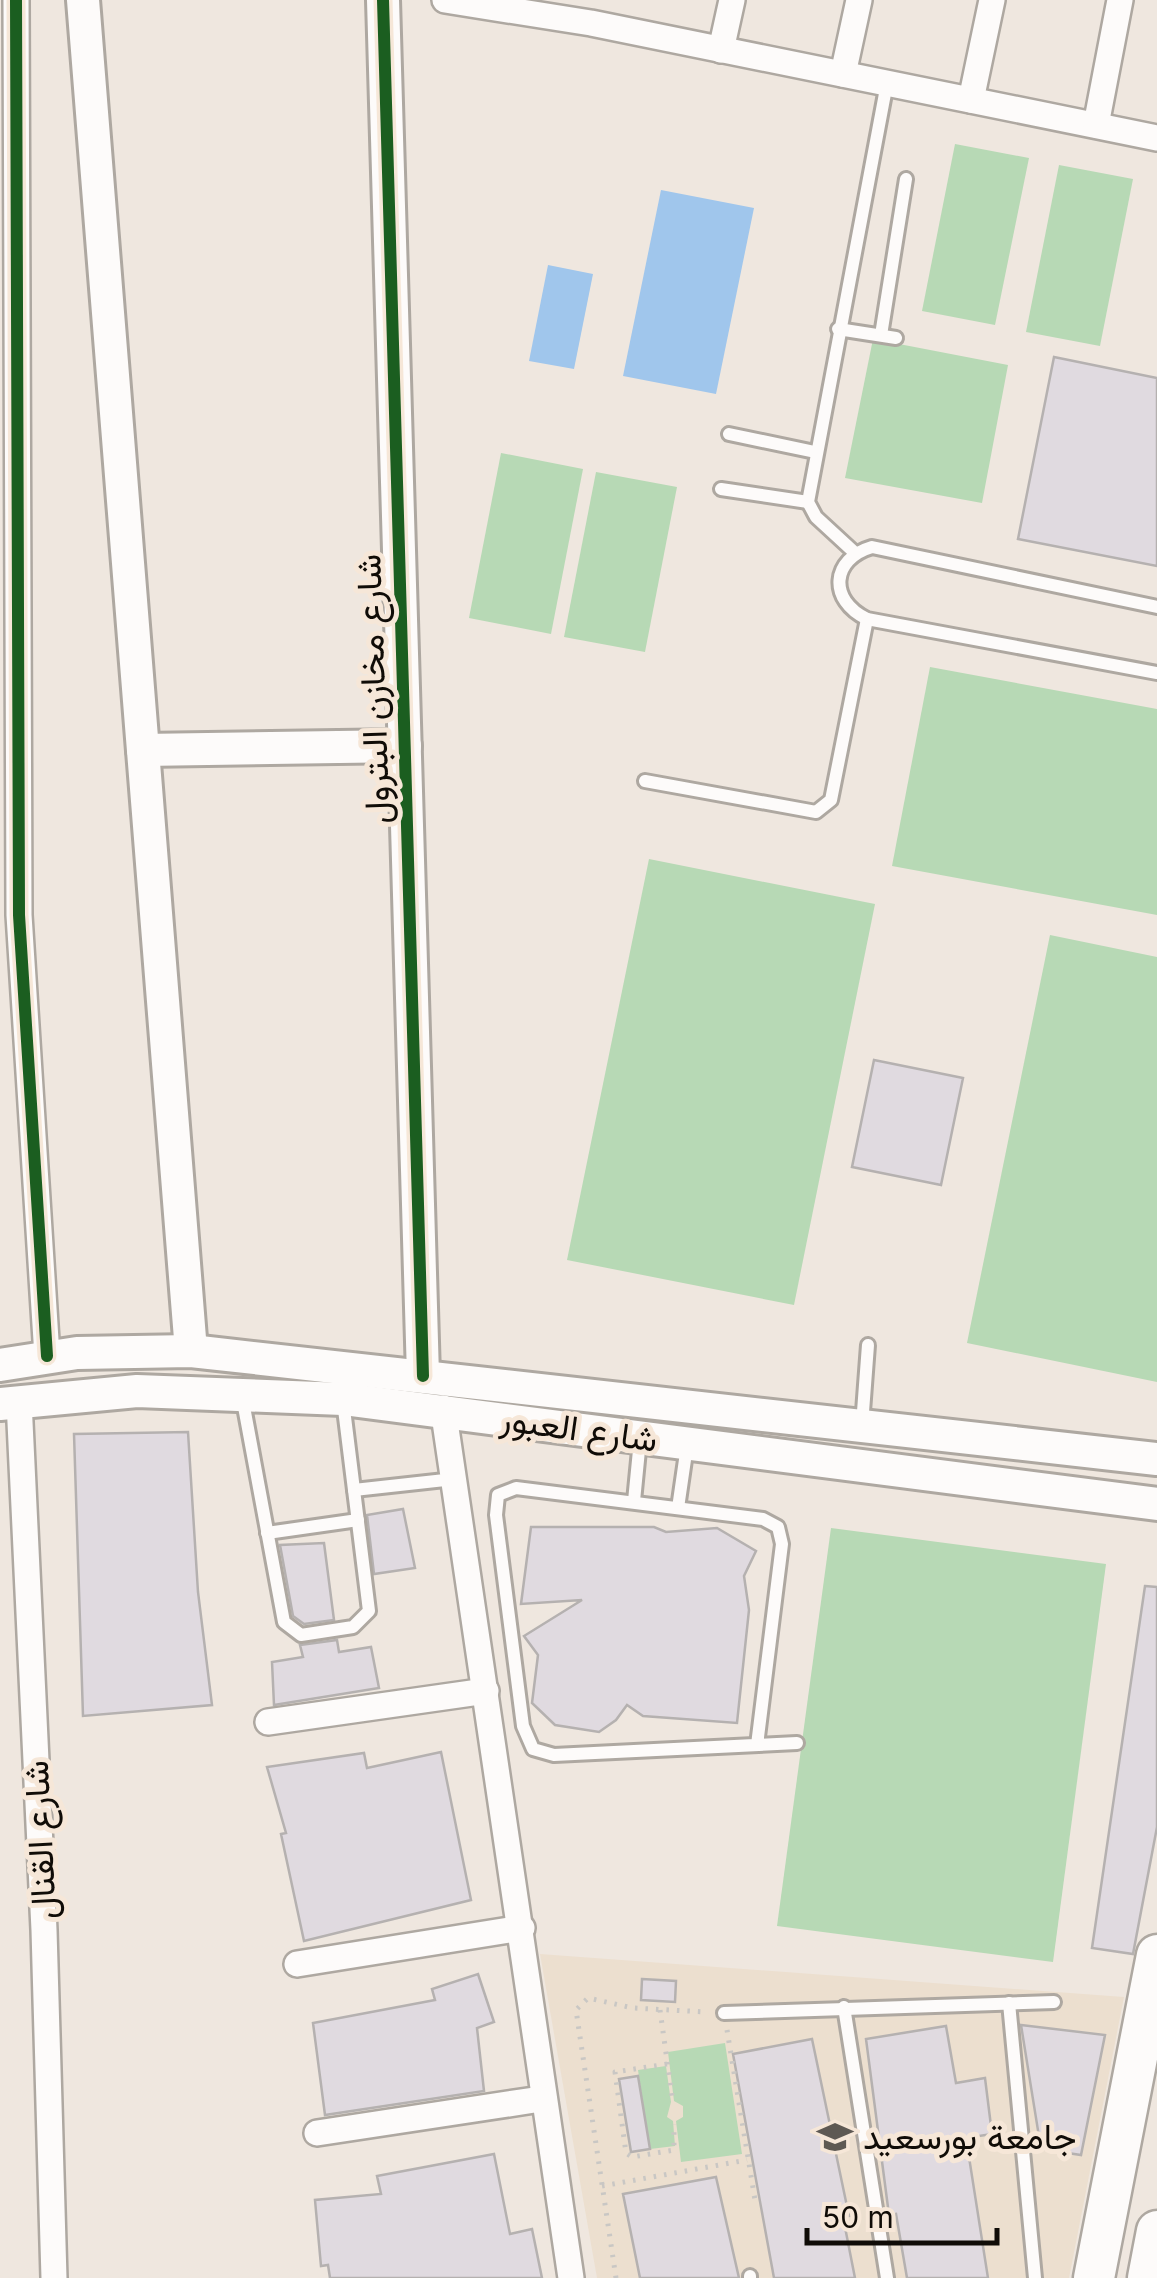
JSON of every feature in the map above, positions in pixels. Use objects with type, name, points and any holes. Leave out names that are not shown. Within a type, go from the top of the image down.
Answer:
[{"type":"main road","points":[[1094,2278],[1142,2104],[1157,1955]]},
{"type":"main road","points":[[1148,2278],[1157,2231]]},
{"type":"street","points":[[16,0],[8,584],[9,917],[47,1356]]},
{"type":"street","points":[[83,0],[191,1351]]},
{"type":"street","name":"شارع مخازن البترول","points":[[383,0],[423,1376]]},
{"type":"street","points":[[445,0],[593,11],[722,50],[1157,138]]},
{"type":"street","points":[[722,50],[732,0]]},
{"type":"street","points":[[844,74],[859,0]]},
{"type":"street","points":[[971,100],[992,0]]},
{"type":"street","points":[[1096,125],[1120,0]]},
{"type":"street","points":[[143,750],[405,746]]},
{"type":"street","name":"شارع العبور","points":[[0,1365],[47,1356],[191,1351],[1157,1460]]},
{"type":"street","name":"شارع العبور","points":[[10,1403],[137,1391],[343,1398],[444,1408],[640,1438],[1157,1504]]},
{"type":"street","name":"شارع القنال","points":[[10,1403],[44,1930],[54,2278]]},
{"type":"street","points":[[444,1408],[522,1928],[541,2099],[571,2278]]},
{"type":"street","points":[[768,1455],[774,1418]]},
{"type":"street","points":[[268,1722],[486,1691]]},
{"type":"street","points":[[297,1964],[522,1928]]},
{"type":"street","points":[[317,2133],[541,2099]]},
{"type":"lane","points":[[854,552],[816,517],[808,502],[887,83]]},
{"type":"lane","points":[[881,335],[906,180]]},
{"type":"lane","points":[[838,329],[896,338]]},
{"type":"lane","points":[[729,434],[815,452]]},
{"type":"lane","points":[[722,489],[808,502]]},
{"type":"lane","points":[[1157,607],[872,546],[854,552],[841,566],[838,585],[844,603],[867,619],[1157,673]]},
{"type":"lane","points":[[645,781],[816,812],[825,808],[831,800],[867,619]]},
{"type":"lane","points":[[862,1428],[868,1345]]},
{"type":"lane","points":[[242,1394],[284,1622],[294,1632],[308,1635],[360,1624],[369,1611],[343,1398]]},
{"type":"lane","points":[[634,1502],[640,1438]]},
{"type":"lane","points":[[678,1508],[687,1444]]},
{"type":"lane","points":[[354,1490],[454,1480]]},
{"type":"lane","points":[[758,1745],[781,1535],[763,1518],[516,1488],[498,1495],[496,1515],[526,1739],[533,1749],[554,1755],[758,1745],[798,1743]]},
{"type":"lane","points":[[268,1533],[358,1520]]},
{"type":"lane","points":[[724,2012],[1054,2002]]},
{"type":"lane","points":[[1009,2003],[1034,2278]]},
{"type":"lane","points":[[844,2007],[887,2278]]},
{"type":"path","points":[[616,2278],[576,2010],[588,1998],[620,2006],[724,2012],[755,2200]]},
{"type":"path","points":[[660,2010],[672,2096]]},
{"type":"path","points":[[667,2064],[615,2072],[626,2153],[632,2157],[674,2150],[674,2124]]},
{"type":"path","points":[[602,2186],[748,2159]]},
{"type":"shaded area","name":"جامعة بورسعيد","points":[[540,1954],[1124,1997],[1069,2278],[597,2278]]},
{"type":"green space","points":[[955,144],[1029,158],[995,325],[922,311]]},
{"type":"green space","points":[[1059,165],[1133,179],[1100,346],[1026,332]]},
{"type":"green space","points":[[873,339],[1008,365],[982,503],[845,478]]},
{"type":"green space","points":[[501,453],[583,469],[551,634],[469,618]]},
{"type":"green space","points":[[596,472],[677,487],[645,652],[564,637]]},
{"type":"green space","points":[[930,667],[1157,709],[1157,915],[892,866]]},
{"type":"green space","points":[[649,859],[875,904],[794,1305],[567,1260]]},
{"type":"green space","points":[[1050,935],[1157,957],[1157,1382],[967,1343]]},
{"type":"green space","points":[[831,1528],[1106,1564],[1053,1962],[777,1926]]},
{"type":"green space","points":[[725,2043],[742,2154],[681,2162],[676,2121],[683,2117],[683,2106],[674,2101],[668,2052]]},
{"type":"green space","points":[[666,2066],[671,2102],[667,2117],[673,2121],[675,2146],[650,2149],[638,2070]]},
{"type":"water","points":[[661,190],[754,208],[716,394],[623,376]]},
{"type":"water","points":[[548,265],[593,274],[574,369],[529,361]]},
{"type":"building","points":[[1054,357],[1157,378],[1157,566],[1018,539]]},
{"type":"building","points":[[874,1060],[963,1078],[941,1185],[852,1167]]},
{"type":"building","points":[[188,1432],[198,1592],[212,1705],[83,1716],[74,1434]]},
{"type":"building","points":[[403,1509],[415,1568],[374,1574],[367,1515]]},
{"type":"building","points":[[531,1527],[654,1527],[666,1532],[717,1528],[756,1551],[744,1576],[749,1610],[737,1723],[643,1716],[627,1705],[616,1720],[599,1732],[555,1725],[532,1703],[538,1655],[524,1636],[582,1600],[521,1604]]},
{"type":"building","points":[[324,1543],[334,1620],[304,1624],[293,1616],[280,1545]]},
{"type":"building","points":[[1145,1586],[1157,1587],[1157,1827],[1133,1954],[1092,1948]]},
{"type":"building","points":[[337,1640],[339,1652],[371,1647],[379,1688],[274,1705],[272,1662],[303,1657],[300,1645]]},
{"type":"building","points":[[441,1752],[471,1900],[304,1941],[281,1834],[286,1833],[267,1767],[364,1753],[367,1768]]},
{"type":"building","points":[[478,1974],[494,2022],[477,2028],[484,2091],[325,2115],[313,2023],[435,2000],[432,1989]]},
{"type":"building","points":[[642,1979],[676,1981],[675,2002],[641,2000]]},
{"type":"building","points":[[1021,2025],[1105,2035],[1081,2155],[1041,2149]]},
{"type":"building","points":[[946,2026],[956,2083],[985,2078],[992,2134],[966,2138],[988,2278],[907,2278],[896,2214],[889,2215],[866,2039]]},
{"type":"building","points":[[812,2039],[849,2216],[843,2217],[855,2278],[774,2278],[733,2054]]},
{"type":"building","points":[[638,2076],[650,2149],[631,2152],[619,2079]]},
{"type":"building","points":[[494,2154],[510,2234],[532,2229],[542,2278],[330,2278],[328,2265],[321,2266],[315,2200],[381,2194],[377,2176]]},
{"type":"building","points":[[716,2177],[739,2278],[640,2278],[623,2194]]},
{"type":"cycle path","points":[[16,0],[19,915],[47,1356]]},
{"type":"cycle path","points":[[383,0],[423,1376]]},
{"type":"place","name":"جامعة بورسعيد","points":[[835,2137]]}]
